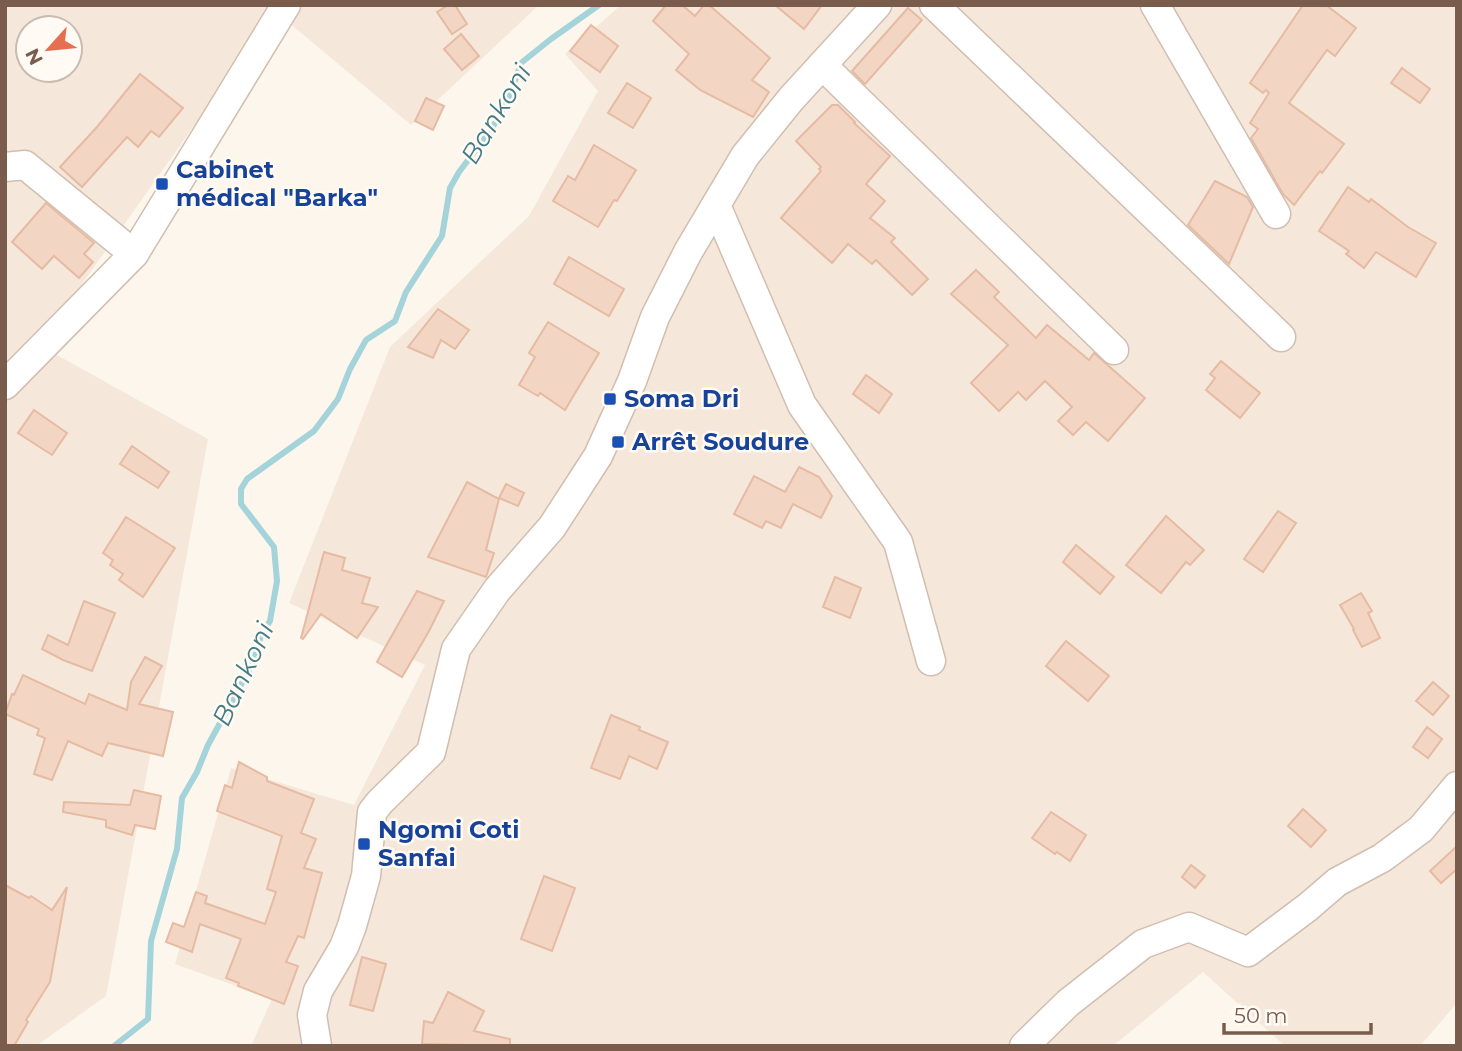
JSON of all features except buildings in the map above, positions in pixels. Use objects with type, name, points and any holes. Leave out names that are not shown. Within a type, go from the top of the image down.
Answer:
[{"type":"street","points":[[5,385],[134,254],[286,5]]},
{"type":"street","points":[[317,1046],[312,1015],[318,991],[344,947],[352,926],[366,876],[372,812],[431,752],[456,649],[497,590],[552,527],[598,456],[632,381],[655,317],[688,252],[745,156],[877,5]]},
{"type":"street","points":[[934,5],[1281,337]]},
{"type":"street","points":[[1155,5],[1276,214]]},
{"type":"street","points":[[822,65],[1114,350]]},
{"type":"street","points":[[5,167],[25,166],[134,254]]},
{"type":"street","points":[[716,205],[802,405],[898,542],[931,660]]},
{"type":"street","points":[[1024,1046],[1068,1003],[1143,944],[1189,927],[1248,952],[1337,882],[1382,858],[1421,829],[1457,786]]},
{"type":"shaded area","points":[[5,5],[539,5],[411,125],[275,11],[39,345],[208,439],[106,996],[36,1046],[5,1046]]},
{"type":"shaded area","points":[[621,5],[1457,5],[1457,1003],[1420,1046],[1285,1046],[1203,972],[1113,1046],[251,1046],[272,999],[175,964],[231,768],[354,805],[425,665],[289,603],[390,347],[529,216],[598,91],[565,54]]},
{"type":"waterway","name":"Bankoni","points":[[114,1046],[148,1019],[151,941],[177,849],[182,798],[253,663],[261,636],[270,621],[277,581],[274,547],[241,504],[241,489],[247,479],[314,431],[338,399],[366,340],[395,321],[406,292],[442,236],[450,188],[491,130],[509,98],[521,63],[599,5]]},
{"type":"place","name":"Cabinet médical \"Barka\"","points":[[162,184]]},
{"type":"place","name":"Soma Dri","points":[[610,399]]},
{"type":"place","name":"Arrêt Soudure","points":[[618,442]]},
{"type":"place","name":"Ngomi Coti Sanfai","points":[[364,844]]}]
